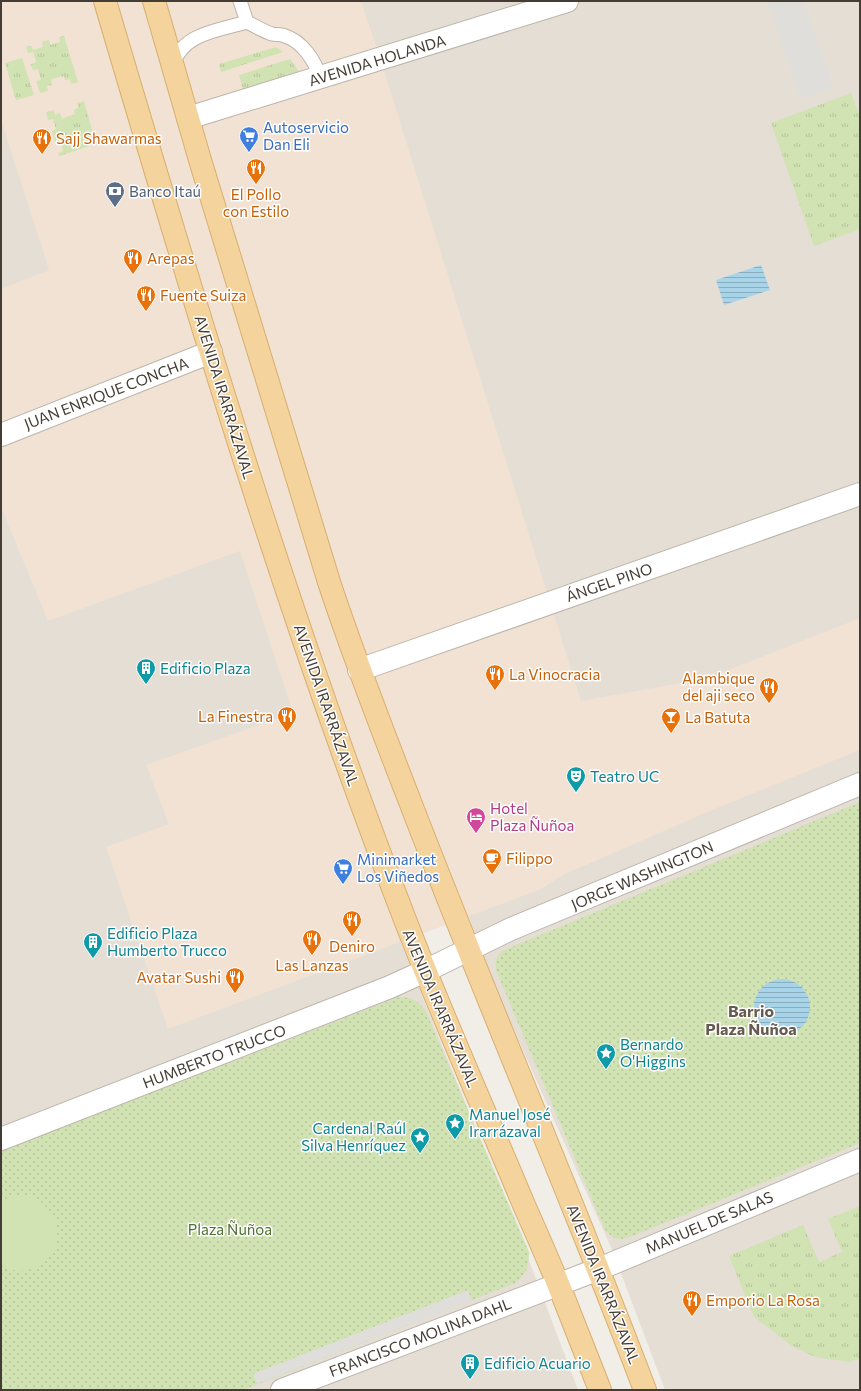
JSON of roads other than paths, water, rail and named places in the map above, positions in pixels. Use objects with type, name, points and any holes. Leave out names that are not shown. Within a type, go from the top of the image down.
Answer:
[{"type":"main road","name":"AVENIDA IRARRÁZAVAL","points":[[106,1],[211,352],[327,710],[425,971],[559,1284],[600,1390]]},
{"type":"main road","name":"AVENIDA IRARRÁZAVAL","points":[[154,1],[329,582],[359,670],[468,951],[599,1269],[645,1390]]},
{"type":"street","name":"AVENIDA HOLANDA","points":[[188,118],[567,1]]},
{"type":"street","name":"JUAN ENRIQUE CONCHA","points":[[1,435],[211,352]]},
{"type":"street","name":"ÁNGEL PINO","points":[[359,670],[860,494]]},
{"type":"street","name":"JORGE WASHINGTON","points":[[425,971],[511,929],[860,784]]},
{"type":"street","name":"HUMBERTO TRUCCO","points":[[1,1139],[383,990],[425,971]]},
{"type":"street","name":"MANUEL DE SALAS","points":[[559,1284],[599,1269],[860,1160]]},
{"type":"street","name":"FRANCISCO MOLINA DAHL","points":[[282,1390],[559,1284]]},
{"type":"lane","points":[[240,1],[247,22],[261,30],[285,36],[295,41],[313,61],[320,77]]},
{"type":"lane","points":[[173,66],[177,54],[191,40],[207,33],[247,22]]},
{"type":"water","points":[[761,265],[770,290],[724,305],[716,280]]},
{"type":"water","points":[[782,979],[793,981],[802,987],[808,996],[810,1007],[808,1018],[802,1027],[793,1033],[782,1035],[771,1033],[762,1027],[756,1018],[754,1007],[756,996],[762,987],[771,981]]},
{"type":"place","name":"Autoservicio Dan Eli","points":[[249,153]]},
{"type":"place","name":"Sajj Shawarmas","points":[[42,155]]},
{"type":"place","name":"El Pollo con Estilo","points":[[256,185]]},
{"type":"place","name":"Banco Itaú","points":[[115,208]]},
{"type":"place","name":"Arepas","points":[[133,275]]},
{"type":"place","name":"Fuente Suiza","points":[[146,312]]},
{"type":"place","name":"Edificio Plaza","points":[[146,685]]},
{"type":"place","name":"La Vinocracia","points":[[495,691]]},
{"type":"place","name":"Alambique del aji seco","points":[[769,704]]},
{"type":"place","name":"La Finestra","points":[[287,733]]},
{"type":"place","name":"La Batuta","points":[[671,734]]},
{"type":"place","name":"Teatro UC","points":[[576,793]]},
{"type":"place","name":"Hotel Plaza Ñuñoa","points":[[476,834]]},
{"type":"place","name":"Filippo","points":[[492,875]]},
{"type":"place","name":"Minimarket Los Viñedos","points":[[343,885]]},
{"type":"place","name":"Deniro","points":[[352,937]]},
{"type":"place","name":"Las Lanzas","points":[[312,956]]},
{"type":"place","name":"Edificio Plaza Humberto Trucco","points":[[93,959]]},
{"type":"place","name":"Avatar Sushi","points":[[235,994]]},
{"type":"place","name":"Bernardo O'Higgins","points":[[606,1070]]},
{"type":"place","name":"Manuel José Irarrázaval","points":[[455,1140]]},
{"type":"place","name":"Cardenal Raúl Silva Henríquez","points":[[420,1154]]},
{"type":"place","name":"Emporio La Rosa","points":[[692,1317]]},
{"type":"place","name":"Edificio Acuario","points":[[470,1380]]},
{"type":"district","name":"Barrio Plaza Ñuñoa","points":[[751,1019]]},
{"type":"park label","name":"Plaza Ñuñoa","points":[[230,1229]]}]
